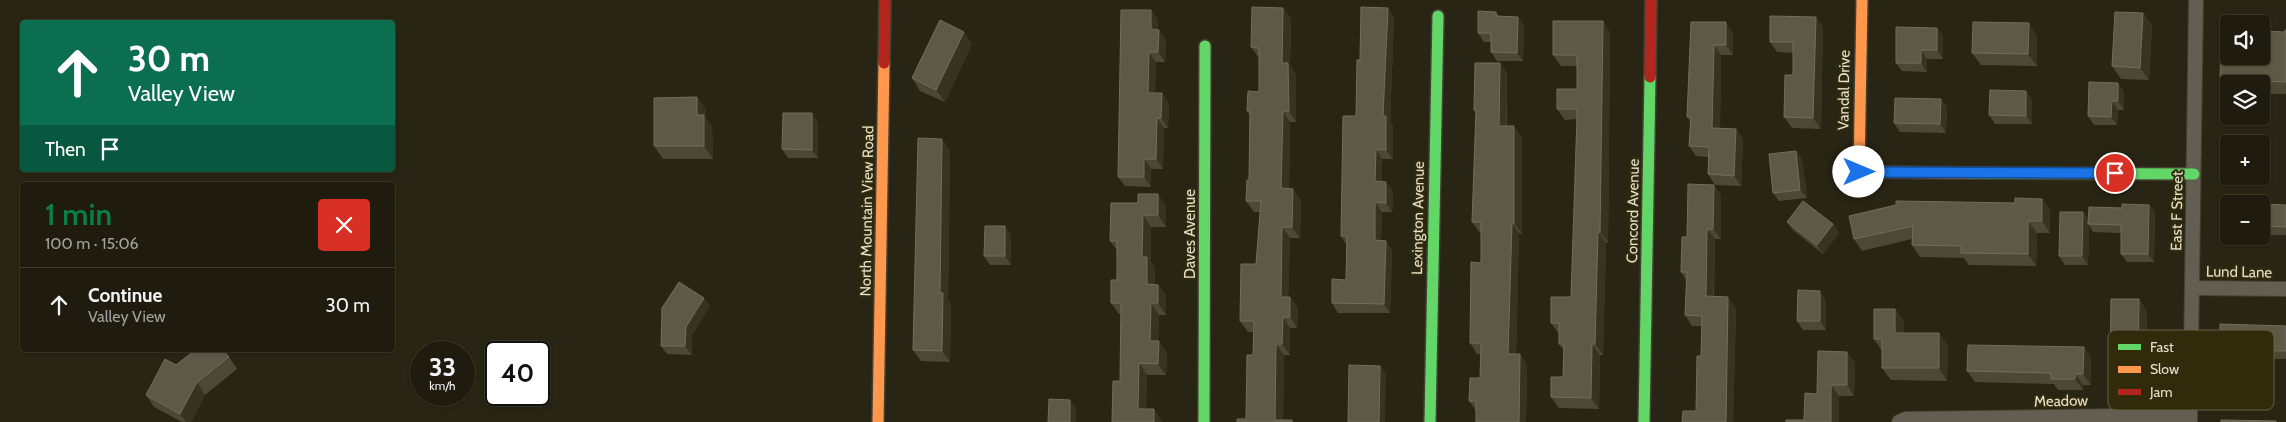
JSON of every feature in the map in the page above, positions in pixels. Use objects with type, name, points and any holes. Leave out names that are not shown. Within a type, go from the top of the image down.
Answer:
[{"type":"street","name":"North Mountain View Road","points":[[878,422],[885,0]]},
{"type":"street","name":"Concord Avenue","points":[[1644,422],[1651,0]]},
{"type":"street","name":"Vandal Drive","points":[[1862,0],[1859,172],[2194,174]]},
{"type":"street","name":"East F Street","points":[[2191,330],[2196,0]]},
{"type":"street","name":"Lexington Avenue","points":[[1430,422],[1438,16]]},
{"type":"street","name":"Daves Avenue","points":[[1204,422],[1205,46]]},
{"type":"street","name":"Lund Lane","points":[[2192,288],[2286,289]]},
{"type":"street","name":"Meadow","points":[[1899,422],[1906,419],[2190,419]]},
{"type":"building","points":[[1252,7],[1283,8],[1282,63],[1288,63],[1289,111],[1283,111],[1281,188],[1293,189],[1292,227],[1282,227],[1281,297],[1290,297],[1290,317],[1283,317],[1282,344],[1276,344],[1275,420],[1292,420],[1292,422],[1237,422],[1237,419],[1246,419],[1247,355],[1253,355],[1254,321],[1240,321],[1241,264],[1256,264],[1261,201],[1246,201],[1247,180],[1249,180],[1250,111],[1247,111],[1248,91],[1259,92],[1259,48],[1251,47]]},
{"type":"building","points":[[1361,7],[1388,8],[1383,116],[1386,116],[1386,150],[1376,149],[1375,181],[1386,182],[1386,203],[1375,202],[1375,240],[1386,241],[1384,304],[1332,303],[1332,279],[1346,280],[1347,236],[1341,236],[1343,116],[1356,116],[1357,60],[1360,60]]},
{"type":"building","points":[[1121,10],[1151,10],[1151,29],[1159,30],[1158,52],[1149,52],[1148,93],[1162,93],[1161,118],[1157,118],[1156,159],[1144,159],[1144,177],[1118,177]]},
{"type":"building","points":[[1478,11],[1496,12],[1496,16],[1518,17],[1517,53],[1491,52],[1491,33],[1478,33]]},
{"type":"building","points":[[2115,12],[2143,13],[2140,68],[2112,66]]},
{"type":"building","points":[[1770,16],[1816,17],[1813,118],[1784,117],[1785,75],[1793,75],[1793,42],[1770,42]]},
{"type":"building","points":[[940,20],[964,32],[936,90],[912,78]]},
{"type":"building","points":[[1553,21],[1603,21],[1600,232],[1598,232],[1595,344],[1592,344],[1591,398],[1551,397],[1551,377],[1563,377],[1564,344],[1559,344],[1559,323],[1551,323],[1551,297],[1571,297],[1577,117],[1577,109],[1557,109],[1557,89],[1577,89],[1577,55],[1553,55]]},
{"type":"building","points":[[1691,22],[1726,22],[1726,45],[1714,45],[1712,128],[1736,129],[1734,176],[1708,174],[1709,147],[1689,146],[1691,117],[1687,117]]},
{"type":"building","points":[[1973,22],[2029,23],[2028,54],[1972,53]]},
{"type":"building","points":[[1896,27],[1937,28],[1937,50],[1921,50],[1921,63],[1896,63]]},
{"type":"building","points":[[2286,30],[2286,82],[2270,81],[2270,75],[2220,75],[2220,65],[2270,65],[2270,31],[2285,32]]},
{"type":"building","points":[[1475,63],[1500,63],[1499,126],[1514,126],[1514,223],[1512,223],[1508,354],[1520,354],[1519,422],[1476,422],[1476,401],[1469,401],[1470,378],[1480,378],[1481,343],[1470,343],[1471,262],[1481,263],[1481,222],[1472,222],[1476,110],[1474,110]]},
{"type":"building","points":[[2089,82],[2118,83],[2118,101],[2112,101],[2111,117],[2088,116]]},
{"type":"building","points":[[1990,90],[2026,91],[2026,116],[1989,115]]},
{"type":"building","points":[[697,97],[697,115],[704,115],[704,146],[654,146],[654,98]]},
{"type":"building","points":[[1895,98],[1941,99],[1940,124],[1894,123]]},
{"type":"building","points":[[783,113],[812,113],[812,150],[782,149]]},
{"type":"building","points":[[918,138],[942,139],[940,293],[943,293],[942,351],[913,350]]},
{"type":"building","points":[[1796,151],[1800,190],[1773,193],[1769,154]]},
{"type":"building","points":[[1688,184],[1714,185],[1713,229],[1707,229],[1706,296],[1728,297],[1726,422],[1682,422],[1683,411],[1696,411],[1697,356],[1701,356],[1702,316],[1685,315],[1687,272],[1681,272],[1682,237],[1687,237]]},
{"type":"building","points":[[1138,194],[1158,194],[1158,215],[1143,215],[1142,257],[1147,257],[1147,284],[1158,285],[1158,303],[1151,303],[1150,341],[1159,341],[1158,364],[1139,363],[1138,409],[1154,409],[1154,422],[1112,422],[1113,381],[1120,381],[1121,303],[1111,303],[1111,280],[1117,280],[1117,241],[1110,241],[1111,203],[1138,203]]},
{"type":"building","points":[[2015,198],[2042,199],[2042,221],[2028,221],[2028,254],[1961,253],[1961,246],[1912,245],[1913,226],[1854,239],[1849,216],[1896,205],[1896,201],[2015,203]]},
{"type":"building","points":[[1803,201],[1833,224],[1817,245],[1787,222]]},
{"type":"building","points":[[2122,204],[2149,205],[2148,254],[2121,254],[2121,225],[2088,224],[2089,207],[2122,208]]},
{"type":"building","points":[[2270,204],[2286,205],[2286,227],[2270,226]]},
{"type":"building","points":[[2060,212],[2083,212],[2082,256],[2059,256]]},
{"type":"building","points":[[985,226],[1005,226],[1005,256],[984,256]]},
{"type":"building","points":[[679,282],[704,298],[686,327],[685,346],[661,346],[662,308]]},
{"type":"building","points":[[1798,290],[1820,291],[1820,321],[1797,321]]},
{"type":"building","points":[[2111,299],[2139,299],[2139,330],[2111,330]]},
{"type":"building","points":[[1874,309],[1895,309],[1895,333],[1939,333],[1939,368],[1882,368],[1882,339],[1874,339]]},
{"type":"building","points":[[2220,324],[2286,326],[2286,351],[2274,351],[2274,330],[2220,330]]},
{"type":"building","points":[[1968,345],[2084,347],[2083,374],[2075,374],[2075,379],[2051,379],[2051,373],[1967,371]]},
{"type":"building","points":[[1818,351],[1847,352],[1847,385],[1831,385],[1831,422],[1786,422],[1786,420],[1804,420],[1805,393],[1817,394]]},
{"type":"building","points":[[192,352],[225,352],[229,357],[197,382],[180,414],[146,395],[165,359],[176,365]]},
{"type":"building","points":[[1349,365],[1380,366],[1379,422],[1348,422]]},
{"type":"building","points":[[1049,399],[1070,400],[1070,422],[1048,422]]},
{"type":"building","points":[[2221,420],[2276,421],[2276,422],[2221,422]]},
{"type":"traffic: fast","points":[[1430,422],[1438,16]]},
{"type":"traffic: fast","points":[[1204,422],[1205,46]]},
{"type":"traffic: fast","points":[[1644,422],[1650,77]]},
{"type":"traffic: fast","points":[[1970,173],[2194,174]]},
{"type":"traffic: slow","points":[[1862,0],[1859,172],[1970,173]]},
{"type":"traffic: slow","points":[[878,422],[884,63]]},
{"type":"traffic: jam","points":[[884,63],[885,0]]},
{"type":"traffic: jam","points":[[1650,77],[1651,0]]},
{"type":"route","points":[[1859,172],[2115,173]]}]
